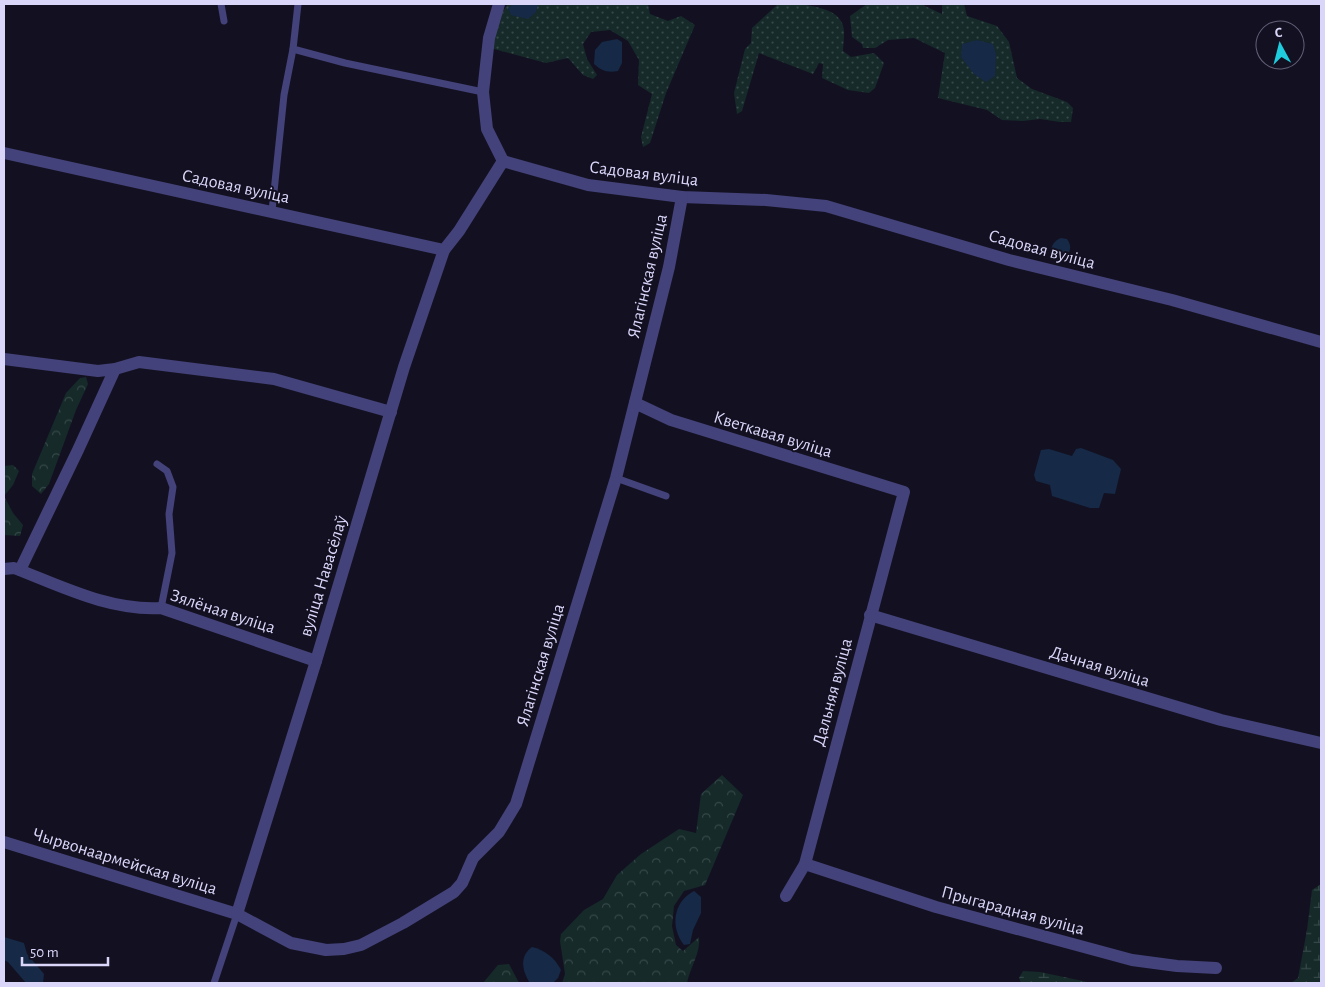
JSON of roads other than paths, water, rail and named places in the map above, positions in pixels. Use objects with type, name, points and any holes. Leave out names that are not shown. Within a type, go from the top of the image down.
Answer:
[{"type":"street","points":[[444,250],[459,231],[503,161],[487,129],[483,92],[489,38],[499,4]]},
{"type":"street","name":"Садовая вуліца","points":[[4,153],[444,250]]},
{"type":"street","name":"Садовая вуліца","points":[[503,161],[588,184],[682,197],[766,200],[826,206],[1009,260],[1172,300],[1321,342]]},
{"type":"street","name":"Ялагінская вуліца","points":[[237,914],[291,943],[326,950],[344,949],[361,945],[444,900],[454,892],[462,883],[473,858],[499,832],[516,804],[616,478],[669,267],[682,197]]},
{"type":"street","name":"вуліца Навасёлаў","points":[[237,914],[404,367],[444,250]]},
{"type":"street","points":[[4,359],[98,371],[115,369],[139,362],[274,379],[391,412]]},
{"type":"street","points":[[20,570],[115,369]]},
{"type":"street","name":"Кветкавая вуліца","points":[[634,403],[671,420],[904,492]]},
{"type":"street","name":"Дальняя вуліца","points":[[786,896],[805,864],[904,492]]},
{"type":"street","name":"Зялёная вуліца","points":[[4,569],[14,568],[102,601],[143,609],[161,608],[316,660]]},
{"type":"street","name":"Дачная вуліца","points":[[870,615],[1221,720],[1321,743]]},
{"type":"street","name":"Чырвонаармейская вуліца","points":[[4,842],[237,914]]},
{"type":"street","name":"Прыгарадная вуліца","points":[[805,864],[936,907],[1132,960],[1177,966],[1216,968]]},
{"type":"lane","points":[[221,4],[224,21]]},
{"type":"lane","points":[[272,211],[284,95],[293,49],[298,4]]},
{"type":"lane","points":[[293,49],[345,63],[483,92]]},
{"type":"lane","points":[[157,464],[167,471],[172,487],[169,514],[172,554],[161,608]]},
{"type":"lane","points":[[616,478],[666,496]]},
{"type":"lane","points":[[214,983],[237,914]]},
{"type":"water","points":[[514,4],[538,4],[536,12],[528,19],[511,15],[508,8]]},
{"type":"water","points":[[617,39],[622,42],[622,63],[618,71],[608,72],[602,70],[594,64],[595,50],[602,42]]},
{"type":"water","points":[[977,40],[993,44],[996,54],[995,76],[986,82],[974,74],[961,57],[962,44]]},
{"type":"water","points":[[1061,238],[1067,239],[1070,250],[1062,260],[1055,260],[1051,251],[1055,242]]},
{"type":"water","points":[[1081,448],[1113,460],[1121,469],[1115,494],[1104,493],[1099,508],[1090,508],[1052,496],[1050,485],[1036,481],[1034,475],[1041,450],[1049,449],[1072,456],[1076,449]]},
{"type":"water","points":[[694,891],[701,897],[701,913],[693,930],[690,944],[684,945],[677,931],[676,915],[682,902]]},
{"type":"water","points":[[4,937],[24,943],[27,954],[44,974],[43,983],[26,983],[8,962],[4,960]]},
{"type":"water","points":[[532,947],[545,952],[559,966],[561,970],[558,978],[553,983],[530,983],[527,978],[523,964],[525,955]]}]
